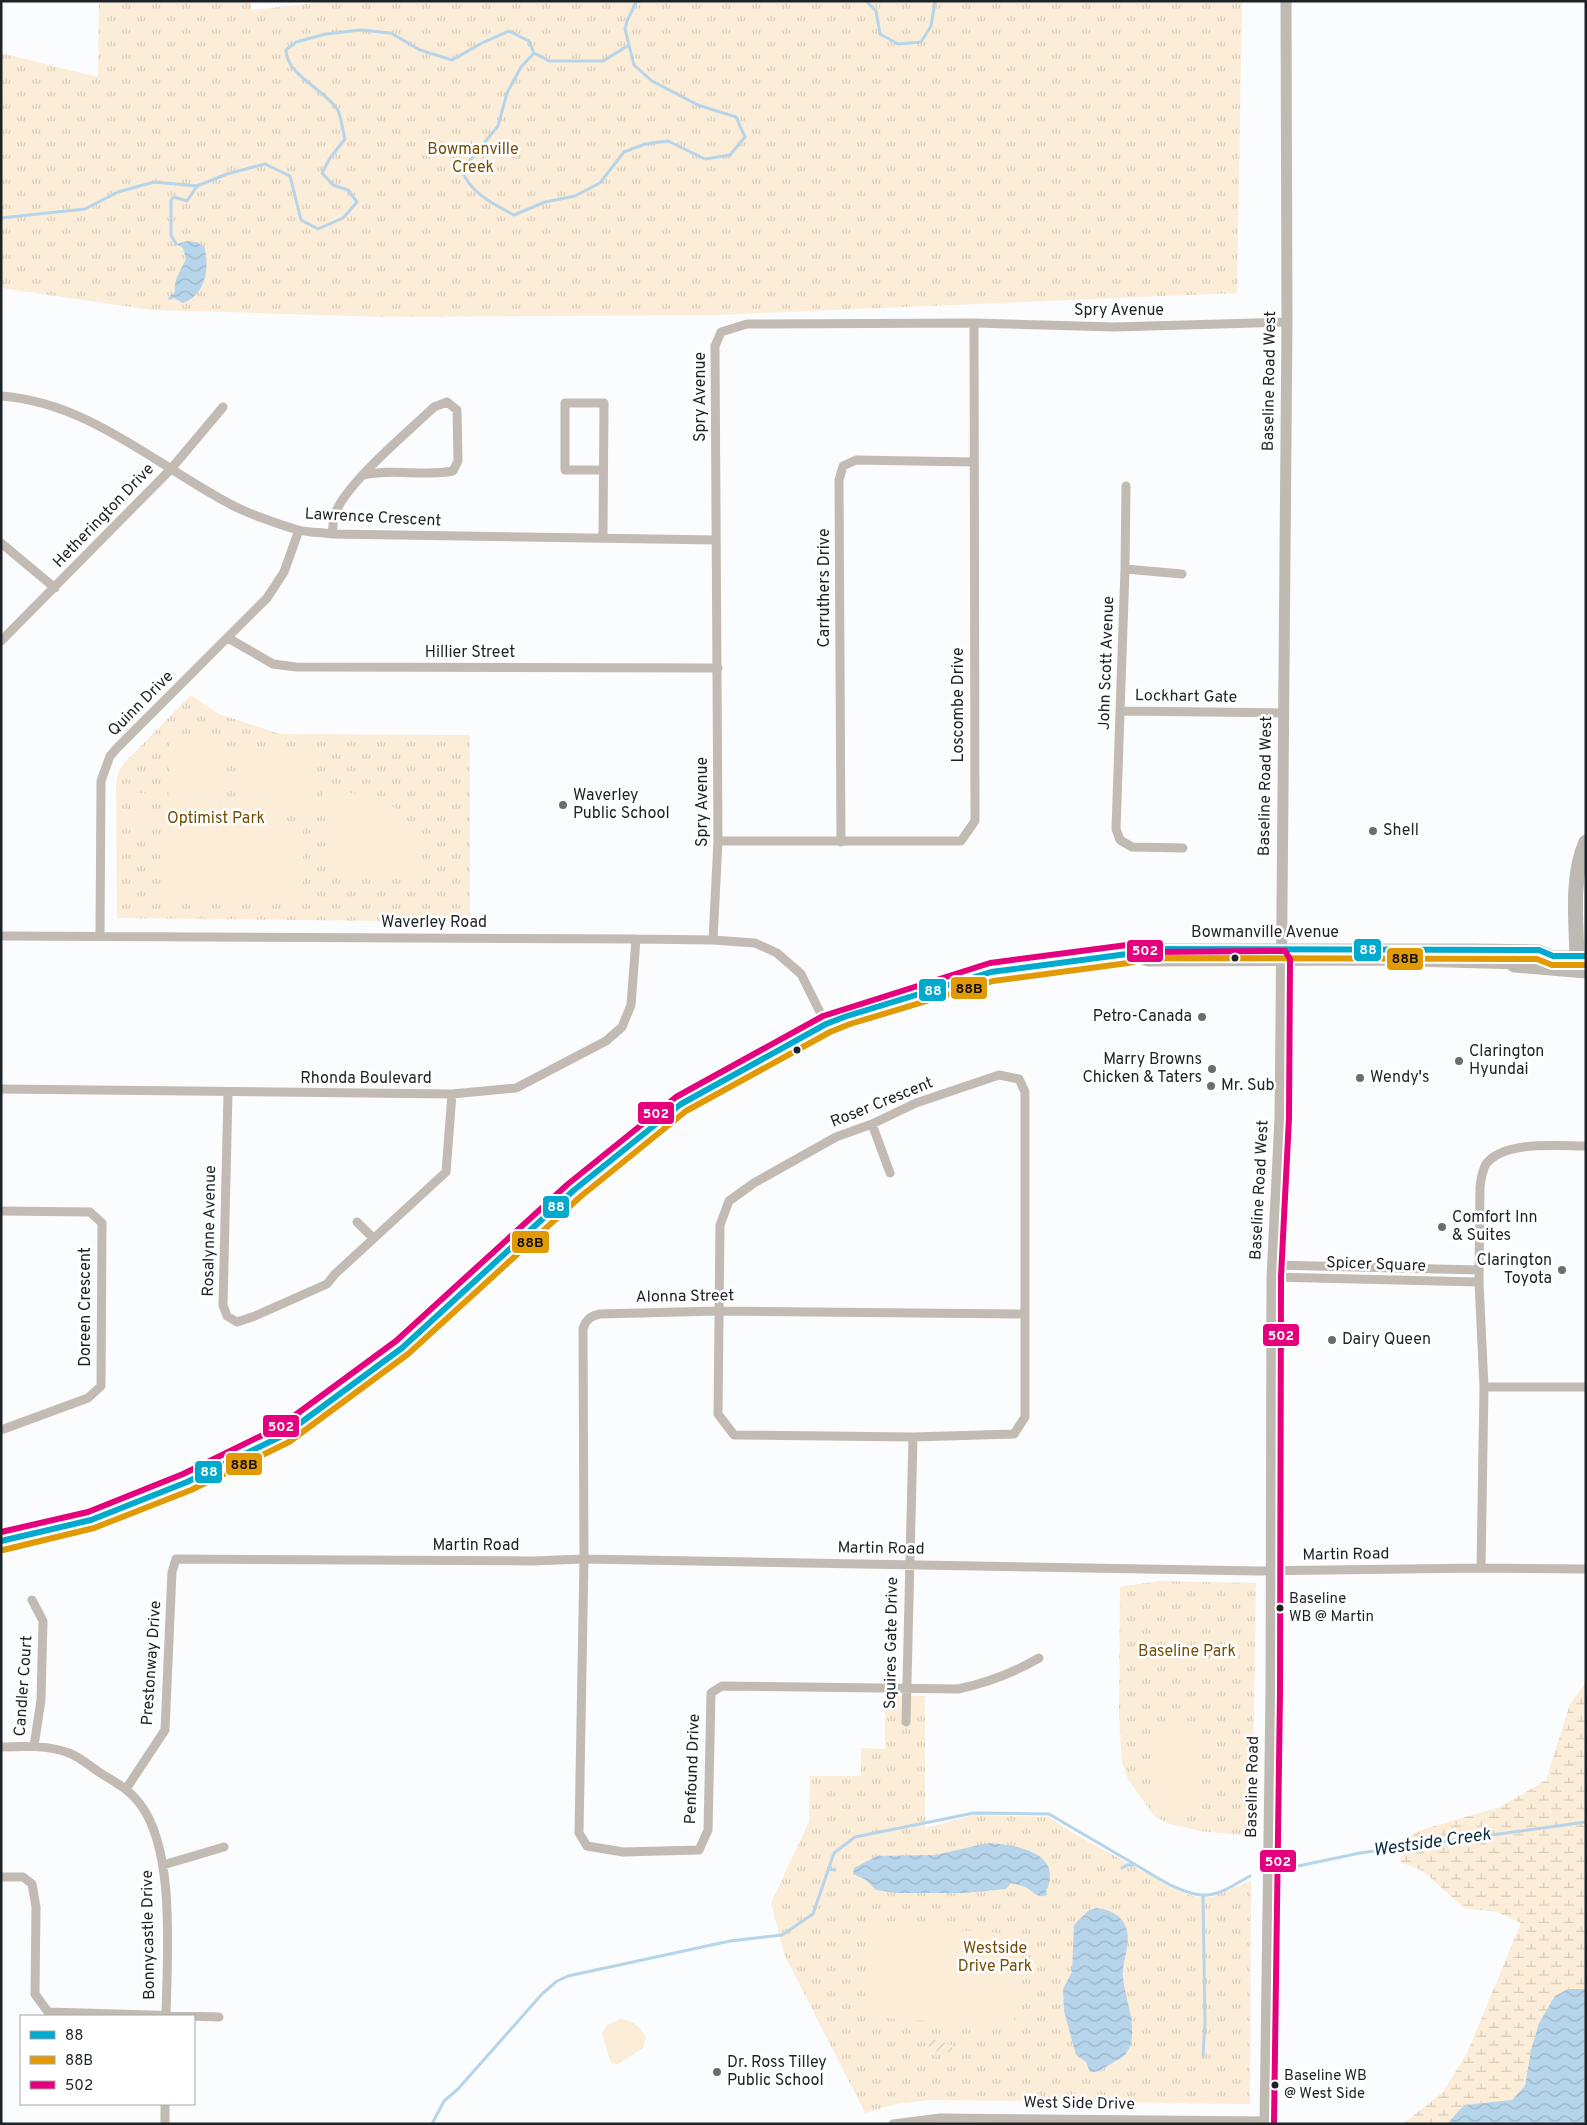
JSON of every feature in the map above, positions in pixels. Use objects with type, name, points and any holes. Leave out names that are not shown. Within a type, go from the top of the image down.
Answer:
[{"type":"highway","points":[[1582,956],[1577,892],[1580,854],[1586,842]]},
{"type":"highway","points":[[1514,965],[1586,971]]},
{"type":"street","name":"Baseline Road West","points":[[1271,1571],[1272,1271],[1280,1118],[1287,322],[1286,1]]},
{"type":"street","name":"Spry Avenue","points":[[713,940],[718,841],[715,346],[721,332],[747,324],[974,323],[1114,327],[1287,322]]},
{"type":"street","name":"Loscombe Drive","points":[[718,841],[961,841],[975,821],[974,323]]},
{"type":"street","name":"Lawrence Crescent","points":[[1,396],[55,406],[95,423],[232,505],[299,530],[332,534],[514,537],[603,536],[716,540]]},
{"type":"street","points":[[332,534],[335,515],[348,492],[363,475],[434,407],[447,402],[457,410],[458,461],[453,470],[436,474],[379,472],[363,475]]},
{"type":"street","points":[[603,470],[565,470],[565,402],[604,404],[603,536]]},
{"type":"street","name":"Hetherington Drive","points":[[1,641],[171,469],[223,407]]},
{"type":"street","name":"Carruthers Drive","points":[[841,842],[839,480],[844,466],[856,460],[974,462]]},
{"type":"street","name":"John Scott Avenue","points":[[1126,486],[1116,829],[1120,840],[1132,847],[1184,848]]},
{"type":"street","name":"Quinn Drive","points":[[100,936],[100,791],[105,767],[118,747],[267,598],[284,572],[299,530]]},
{"type":"street","points":[[1,543],[55,588]]},
{"type":"street","points":[[1125,569],[1182,574]]},
{"type":"street","name":"Hillier Street","points":[[228,638],[272,664],[296,668],[718,668]]},
{"type":"street","name":"Lockhart Gate","points":[[1120,711],[1283,713]]},
{"type":"street","name":"Waverley Road","points":[[1,936],[636,938],[755,943],[777,953],[801,974],[826,1024]]},
{"type":"street","name":"Rhonda Boulevard","points":[[1,1089],[452,1094],[516,1088],[611,1036],[622,1027],[631,1005],[636,938]]},
{"type":"street","name":"Bowmanville Avenue","points":[[1,1542],[91,1520],[188,1482],[284,1435],[402,1348],[574,1190],[682,1104],[826,1024],[847,1016],[991,972],[1127,954],[1148,961],[1280,954],[1539,950],[1553,956],[1582,956]]},
{"type":"street","name":"Bowmanville Avenue","points":[[1280,954],[1514,965],[1539,963],[1553,956]]},
{"type":"street","name":"Roser Crescent","points":[[999,1075],[1018,1079],[1026,1092],[1025,1417],[1014,1434],[913,1437],[734,1435],[718,1414],[720,1224],[729,1201],[754,1183],[836,1137],[872,1124],[916,1104],[999,1075]]},
{"type":"street","name":"Rosalynne Avenue","points":[[228,1093],[223,1305],[228,1316],[237,1322],[327,1284],[373,1238],[446,1172],[452,1094]]},
{"type":"street","points":[[872,1124],[890,1173]]},
{"type":"street","points":[[1481,1568],[1484,1387],[1479,1270],[1480,1186],[1482,1172],[1487,1163],[1513,1148],[1586,1146]]},
{"type":"street","name":"Doreen Crescent","points":[[1,1210],[90,1212],[102,1223],[101,1386],[88,1398],[1,1430]]},
{"type":"street","points":[[357,1222],[373,1238]]},
{"type":"street","name":"Spicer Square","points":[[1272,1271],[1479,1270]]},
{"type":"street","name":"Spicer Square","points":[[1272,1271],[1479,1282]]},
{"type":"street","name":"Alonna Street","points":[[584,1559],[583,1329],[585,1322],[592,1316],[600,1314],[718,1311],[1025,1314]]},
{"type":"street","points":[[1484,1387],[1586,1387]]},
{"type":"street","points":[[908,1564],[913,1437]]},
{"type":"street","name":"Martin Road","points":[[176,1559],[533,1561],[584,1559],[1271,1571],[1481,1568],[1586,1569]]},
{"type":"street","name":"Prestonway Drive","points":[[126,1789],[165,1730],[172,1572],[176,1559]]},
{"type":"street","name":"Penfound Drive","points":[[584,1559],[578,1833],[586,1846],[623,1852],[699,1850],[708,1830],[711,1694],[722,1686],[906,1689]]},
{"type":"street","name":"Squires Gate Drive","points":[[906,1722],[908,1564]]},
{"type":"street","name":"Baseline Road","points":[[1265,2123],[1271,1571]]},
{"type":"street","name":"Candler Court","points":[[32,1600],[43,1621],[40,1700],[34,1746]]},
{"type":"street","points":[[906,1689],[958,1689],[984,1684],[1018,1670],[1039,1658]]},
{"type":"street","name":"Bonnycastle Drive","points":[[1,1747],[34,1746],[70,1753],[126,1789],[140,1804],[157,1834],[163,1864],[166,1896],[166,2015]]},
{"type":"street","points":[[163,1864],[224,1846]]},
{"type":"street","points":[[1,1878],[23,1877],[32,1884],[36,1907],[36,1994],[48,2012],[166,2015]]},
{"type":"street","points":[[195,2016],[219,2017]]},
{"type":"street","points":[[165,2105],[165,2124]]},
{"type":"street","name":"West Side Drive","points":[[893,2124],[940,2118],[1265,2123]]},
{"type":"green space","name":"Bowmanville Creek","points":[[99,1],[251,1],[252,10],[332,1],[1242,1],[1237,293],[717,315],[385,317],[152,310],[1,288],[1,53],[98,77]]},
{"type":"green space","name":"Optimist Park","points":[[191,695],[219,714],[280,734],[470,735],[470,922],[117,918],[116,786],[118,773],[125,762]]},
{"type":"green space","points":[[170,736],[222,737],[220,811],[168,811]]},
{"type":"green space","points":[[240,753],[316,753],[316,811],[240,811]]},
{"type":"green space","points":[[323,792],[367,795],[381,799],[393,806],[403,815],[411,827],[417,847],[418,874],[337,878],[329,873]]},
{"type":"green space","points":[[130,793],[152,793],[152,830],[130,830]]},
{"type":"green space","points":[[166,824],[303,824],[303,902],[166,901]]},
{"type":"green space","name":"Baseline Park","points":[[1159,1581],[1256,1583],[1252,1836],[1200,1831],[1170,1824],[1154,1816],[1128,1779],[1122,1762],[1119,1718],[1120,1587]]},
{"type":"green space","points":[[1586,1683],[1586,1989],[1568,1989],[1555,1997],[1539,2023],[1531,2050],[1525,2086],[1512,2100],[1490,2103],[1447,2124],[1403,2124],[1443,2092],[1467,2053],[1521,1923],[1497,1912],[1464,1908],[1423,1871],[1400,1862],[1404,1838],[1424,1829],[1500,1807],[1546,1780],[1570,1704]]},
{"type":"green space","name":"Westside Drive Park","points":[[885,1696],[925,1696],[925,1828],[974,1815],[1049,1817],[1071,1832],[1181,1892],[1196,1897],[1211,1897],[1251,1881],[1250,2104],[928,2100],[897,2104],[865,2113],[784,1954],[771,1903],[809,1822],[810,1776],[861,1776],[861,1748],[885,1749]]},
{"type":"green space","points":[[1197,1728],[1200,1808],[1153,1810],[1151,1729]]},
{"type":"green space","points":[[872,1925],[1019,1934],[1014,2026],[866,2017]]},
{"type":"green space","points":[[620,2019],[635,2024],[646,2037],[643,2048],[618,2064],[611,2063],[602,2034],[606,2026]]},
{"type":"green space","points":[[933,2039],[952,2045],[952,2052],[941,2052],[936,2057],[937,2049],[929,2048],[929,2044]]},
{"type":"water","points":[[188,241],[204,246],[206,271],[197,294],[183,303],[174,298],[169,300],[168,298],[175,292],[176,279],[186,259],[183,248],[176,244]]},
{"type":"water","points":[[988,1843],[1016,1847],[1043,1859],[1048,1866],[1050,1875],[1046,1891],[1047,1895],[1038,1895],[1025,1887],[1011,1883],[1006,1889],[964,1893],[896,1893],[876,1890],[866,1880],[853,1874],[854,1868],[877,1856],[935,1855]]},
{"type":"water","points":[[1097,1908],[1117,1915],[1123,1921],[1127,1931],[1128,1938],[1123,1978],[1131,2018],[1132,2039],[1124,2056],[1101,2070],[1090,2072],[1086,2062],[1076,2055],[1064,2011],[1063,1989],[1072,1972],[1074,1925],[1089,1910]]},
{"type":"water","points":[[1568,1989],[1586,1989],[1586,2124],[1447,2124],[1464,2105],[1512,2100],[1525,2086],[1531,2050],[1539,2023],[1555,1996]]},
{"type":"waterway","name":"Bowmanville Creek","points":[[1,218],[85,209],[118,192],[154,182],[197,186],[227,174],[265,164],[290,176],[301,220],[318,229],[343,218],[357,202],[348,190],[333,185],[322,173],[330,158],[345,139],[340,115],[331,102],[292,67],[286,50],[296,42],[326,34],[360,30],[391,33],[420,50],[452,60],[482,43],[509,31],[529,41],[534,53],[521,67],[507,93],[498,126],[462,170],[476,191],[490,202],[514,215],[545,202],[575,196],[600,183],[624,152],[645,144],[668,141],[705,159],[730,155],[745,137],[736,117],[698,105],[652,81],[634,65],[625,29],[636,2],[639,1]]},
{"type":"waterway","name":"Bowmanville Creek","points":[[866,1],[876,11],[880,34],[898,44],[921,42],[931,26],[935,1]]},
{"type":"waterway","name":"Bowmanville Creek","points":[[534,53],[549,61],[603,61],[629,45]]},
{"type":"waterway","points":[[176,244],[171,235],[171,200],[174,197],[187,201],[197,186]]},
{"type":"waterway","points":[[432,2124],[444,2101],[458,2089],[542,1994],[557,1981],[568,1976],[730,1941],[782,1935],[813,1914],[834,1853],[855,1837],[974,1813],[1049,1814],[1136,1865]]},
{"type":"waterway","name":"Westside Creek","points":[[1279,1870],[1360,1853],[1586,1822]]},
{"type":"waterway","points":[[1122,1868],[1127,1865],[1136,1865],[1170,1885],[1198,1895],[1218,1893],[1250,1876]]},
{"type":"waterway","points":[[829,1869],[835,1870]]},
{"type":"waterway","points":[[1203,1895],[1205,2022],[1203,2056]]},
{"type":"transit line","name":"502","points":[[1,1532],[88,1512],[183,1474],[279,1427],[396,1341],[568,1184],[676,1097],[823,1016],[990,963],[1127,945],[1149,952],[1285,951],[1290,959],[1289,1118],[1281,1277],[1280,1692],[1274,2124]]},
{"type":"transit line","name":"88","points":[[1,1541],[91,1520],[187,1482],[284,1435],[402,1348],[574,1190],[681,1104],[826,1024],[847,1016],[991,972],[1127,954],[1146,949],[1539,950],[1553,956],[1586,956]]},
{"type":"transit line","name":"88B","points":[[3,1550],[94,1528],[191,1490],[289,1442],[408,1354],[580,1197],[686,1111],[830,1032],[850,1024],[993,981],[1128,963],[1147,958],[1537,959],[1552,965],[1586,965]]},
{"type":"place","name":"Waverley Public School","points":[[563,805]]},
{"type":"place","name":"Shell","points":[[1373,831]]},
{"type":"place","name":"Petro-Canada","points":[[1202,1017]]},
{"type":"place","name":"Clarington Hyundai","points":[[1459,1061]]},
{"type":"place","name":"Marry Browns Chicken & Taters","points":[[1212,1069]]},
{"type":"place","name":"Wendy's","points":[[1360,1078]]},
{"type":"place","name":"Mr. Sub","points":[[1211,1086]]},
{"type":"place","name":"Comfort Inn & Suites","points":[[1442,1227]]},
{"type":"place","name":"Clarington Toyota","points":[[1562,1270]]},
{"type":"place","name":"Dairy Queen","points":[[1332,1340]]},
{"type":"place","name":"Baseline WB @ Martin","points":[[1280,1608]]},
{"type":"place","name":"Dr. Ross Tilley Public School","points":[[717,2072]]},
{"type":"place","name":"Baseline WB @ West Side","points":[[1275,2085]]}]
